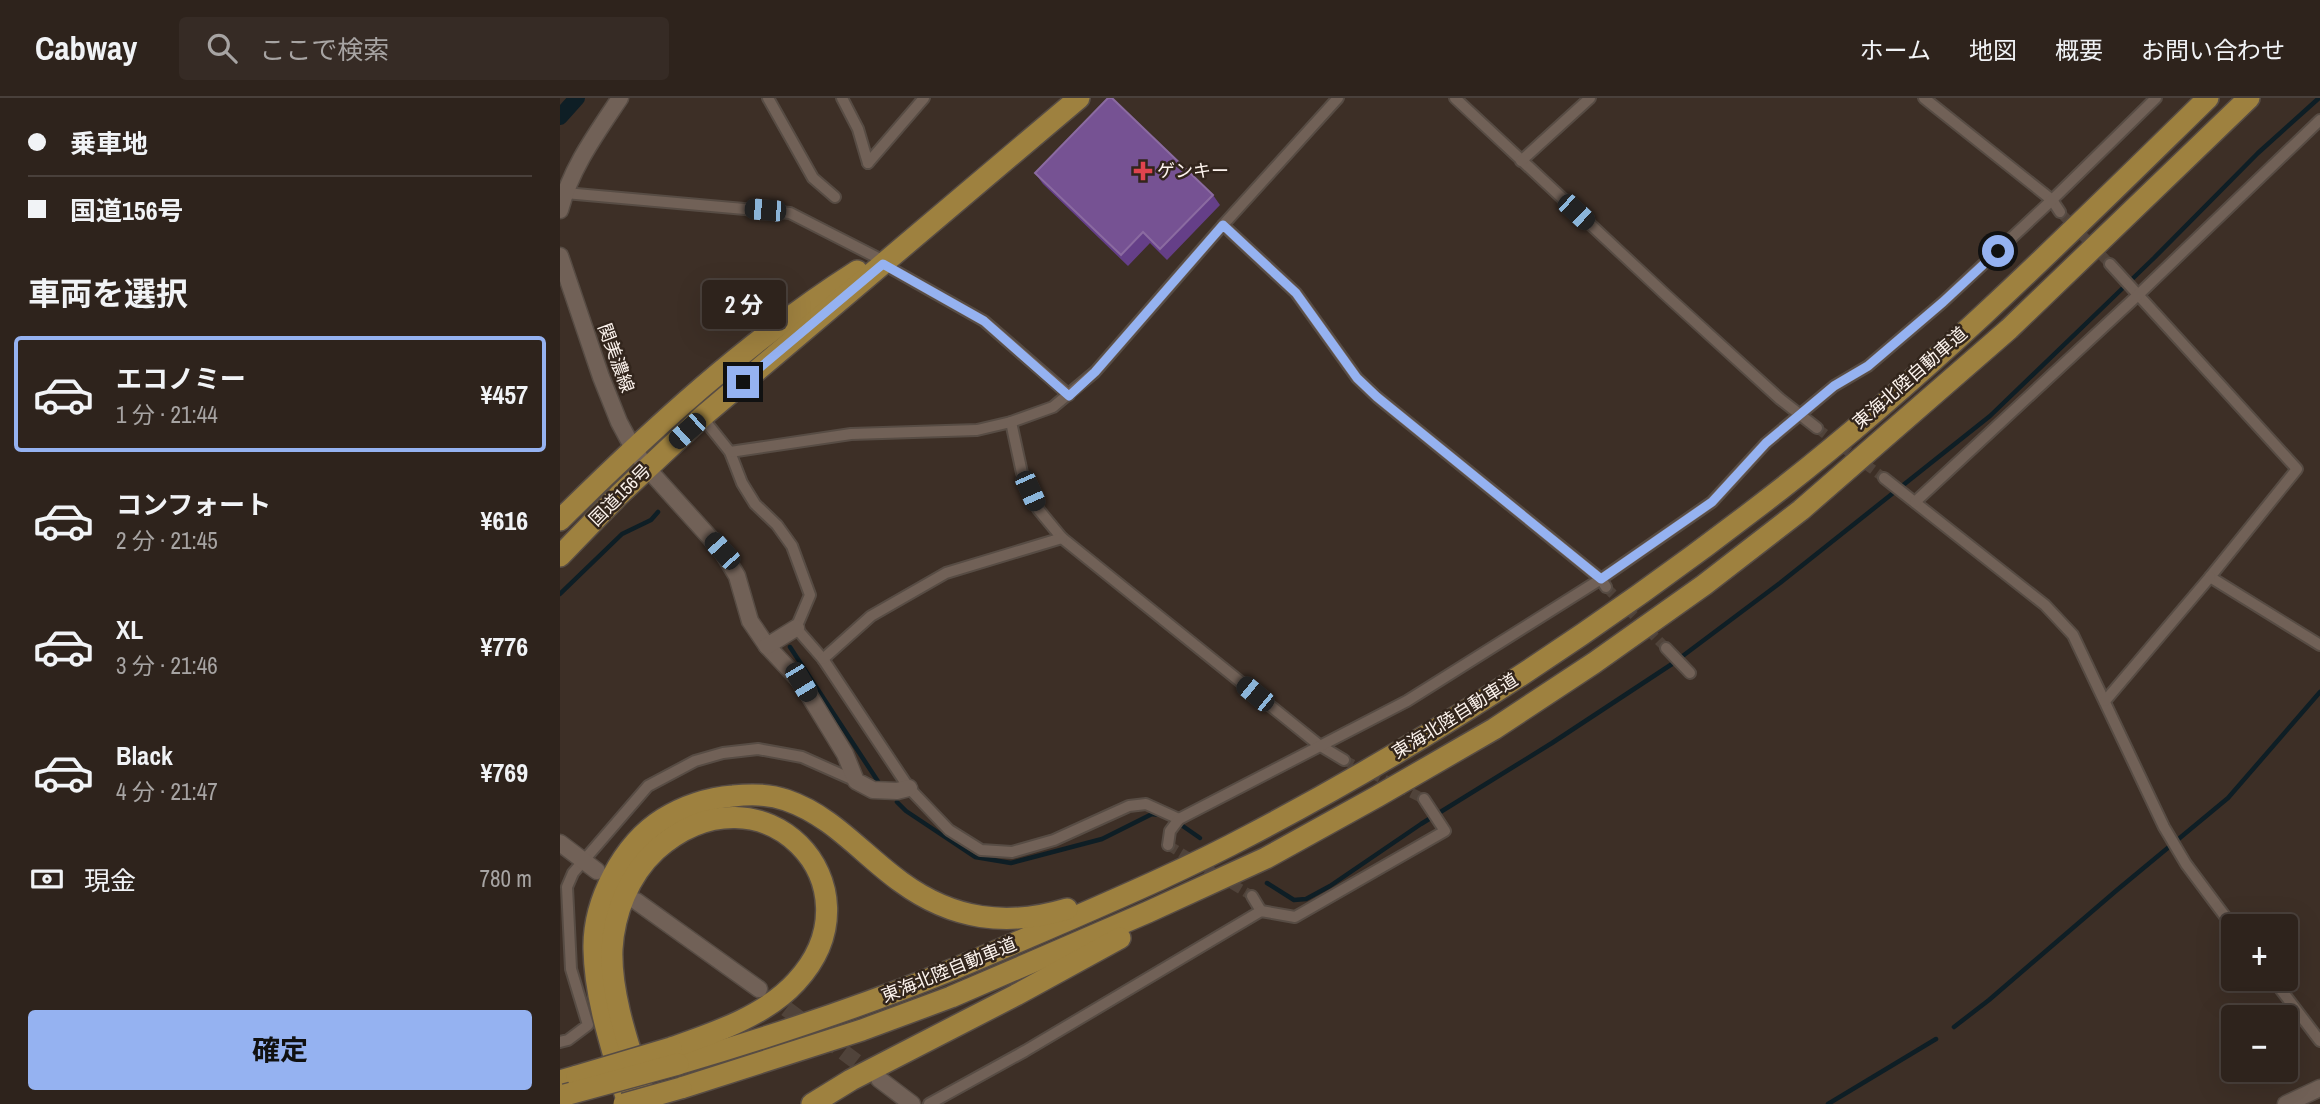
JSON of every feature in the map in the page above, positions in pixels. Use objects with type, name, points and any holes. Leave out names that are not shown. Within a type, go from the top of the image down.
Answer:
[{"type":"highway","name":"国道156号","points":[[560,556],[702,417],[881,261],[938,218],[1079,98]]},
{"type":"highway","name":"東海北陸自動車道","points":[[566,1087],[674,1056],[763,1039],[951,970],[1134,892],[1247,837],[1351,768],[1476,705],[1685,561],[1784,487],[1887,400],[1990,307],[2208,98]]},
{"type":"highway","name":"東海北陸自動車道","points":[[626,1104],[862,1031],[951,997],[1149,912],[1266,858],[1494,729],[1594,663],[1704,585],[1801,510],[2009,329],[2249,98]]},
{"type":"highway","name":"国道156号","points":[[560,520],[633,448],[716,375],[838,284],[881,261]]},
{"type":"highway","points":[[626,1104],[596,974],[593,947],[598,916],[608,886],[624,858],[642,837],[663,819],[689,806],[720,797],[753,794],[785,799],[813,812],[842,831],[900,882],[926,898],[953,910],[1008,920],[1041,916],[1080,905],[1131,883],[1302,800],[1351,768]]},
{"type":"highway","points":[[646,1104],[627,1038],[615,981],[612,950],[622,901],[642,866],[671,837],[716,819],[742,817],[765,822],[785,833],[805,851],[818,871],[825,893],[826,919],[821,943],[811,963],[795,983],[776,998],[674,1056]]},
{"type":"highway","points":[[812,1104],[851,1080],[1016,995],[1266,858]]},
{"type":"street","points":[[560,210],[584,152],[620,98]]},
{"type":"street","points":[[768,98],[813,178],[835,197]]},
{"type":"street","points":[[842,98],[859,129],[868,163],[924,98]]},
{"type":"street","points":[[730,452],[850,434],[977,429],[1011,422],[1054,407],[1095,372],[1338,98]]},
{"type":"street","points":[[1455,98],[1816,428]]},
{"type":"street","points":[[1521,161],[1590,98]]},
{"type":"street","points":[[1924,98],[2052,200],[2060,212]]},
{"type":"street","points":[[1168,845],[1171,830],[1179,819],[1407,701],[1604,583],[1712,502],[1766,443],[1834,386],[1868,366],[1943,302],[2156,98]]},
{"type":"street","points":[[1912,501],[2320,120]]},
{"type":"street","points":[[565,193],[790,213],[881,261],[984,321],[1069,396]]},
{"type":"street","points":[[1223,225],[1296,293],[1357,378],[1604,583]]},
{"type":"street","name":"関美濃線","points":[[560,256],[601,377],[633,448],[647,468],[722,551],[737,576],[750,621],[767,646],[801,682],[845,754],[856,781]]},
{"type":"street","points":[[2105,701],[2297,469],[2110,264]]},
{"type":"street","points":[[702,417],[730,452],[742,483],[755,504],[777,525],[792,546],[810,595],[796,628],[767,646]]},
{"type":"street","points":[[1011,422],[1022,473],[1038,509],[1062,538],[1351,768]]},
{"type":"street","points":[[1885,480],[2054,615],[2073,635],[2168,835],[2182,859],[2223,914]]},
{"type":"street","points":[[823,659],[871,616],[946,573],[1062,538]]},
{"type":"street","points":[[2210,577],[2320,645]]},
{"type":"street","points":[[796,628],[823,659],[909,788],[949,830],[981,850],[1012,852],[1043,843],[1129,806],[1146,804],[1179,819]]},
{"type":"street","points":[[1668,651],[1687,670]]},
{"type":"street","points":[[560,1042],[568,1040],[587,1025],[571,969],[567,887],[573,873],[590,866],[648,786],[695,761],[723,753],[758,750],[802,757],[873,790],[897,791],[909,788]]},
{"type":"street","points":[[929,1104],[1026,1052],[1261,911],[1295,917],[1445,831],[1427,804]]},
{"type":"street","points":[[560,844],[590,866]]},
{"type":"street","points":[[1252,896],[1261,911]]},
{"type":"street","points":[[636,901],[759,989]]},
{"type":"street","points":[[2282,991],[2320,1041]]},
{"type":"street","points":[[879,1079],[909,1103]]},
{"type":"street","points":[[2286,1104],[2320,1088]]},
{"type":"building","points":[[1108,98],[1112,98],[1213,195],[1160,249],[1143,232],[1121,255],[1035,173]]},
{"type":"waterway","points":[[560,117],[577,98]]},
{"type":"waterway","points":[[1267,883],[1294,900],[1306,899],[1672,664],[1780,583],[1990,416],[2258,153],[2319,98]]},
{"type":"waterway","points":[[560,594],[622,534],[651,520],[658,512]]},
{"type":"waterway","points":[[790,647],[881,786]]},
{"type":"waterway","points":[[1954,1027],[2228,798],[2320,692]]},
{"type":"waterway","points":[[897,802],[906,811],[975,857],[1011,863],[1102,839],[1152,814],[1160,815]]},
{"type":"waterway","points":[[1177,822],[1200,838]]},
{"type":"waterway","points":[[1828,1104],[1936,1039]]},
{"type":"tunnel","points":[[2060,212],[2110,264]]},
{"type":"tunnel","points":[[1817,428],[1884,478]]},
{"type":"tunnel","points":[[1606,587],[1666,648]]},
{"type":"tunnel","points":[[1344,760],[1424,799]]},
{"type":"tunnel","points":[[1168,845],[1252,896]]},
{"type":"tunnel","points":[[767,994],[875,1076]]},
{"type":"place","name":"ゲンキー","points":[[1143,171]]},
{"type":"route","points":[[743,382],[883,264],[984,321],[1069,396],[1095,372],[1223,225],[1296,293],[1357,378],[1377,397],[1601,579],[1712,502],[1766,443],[1834,386],[1868,366],[1998,251]]}]
